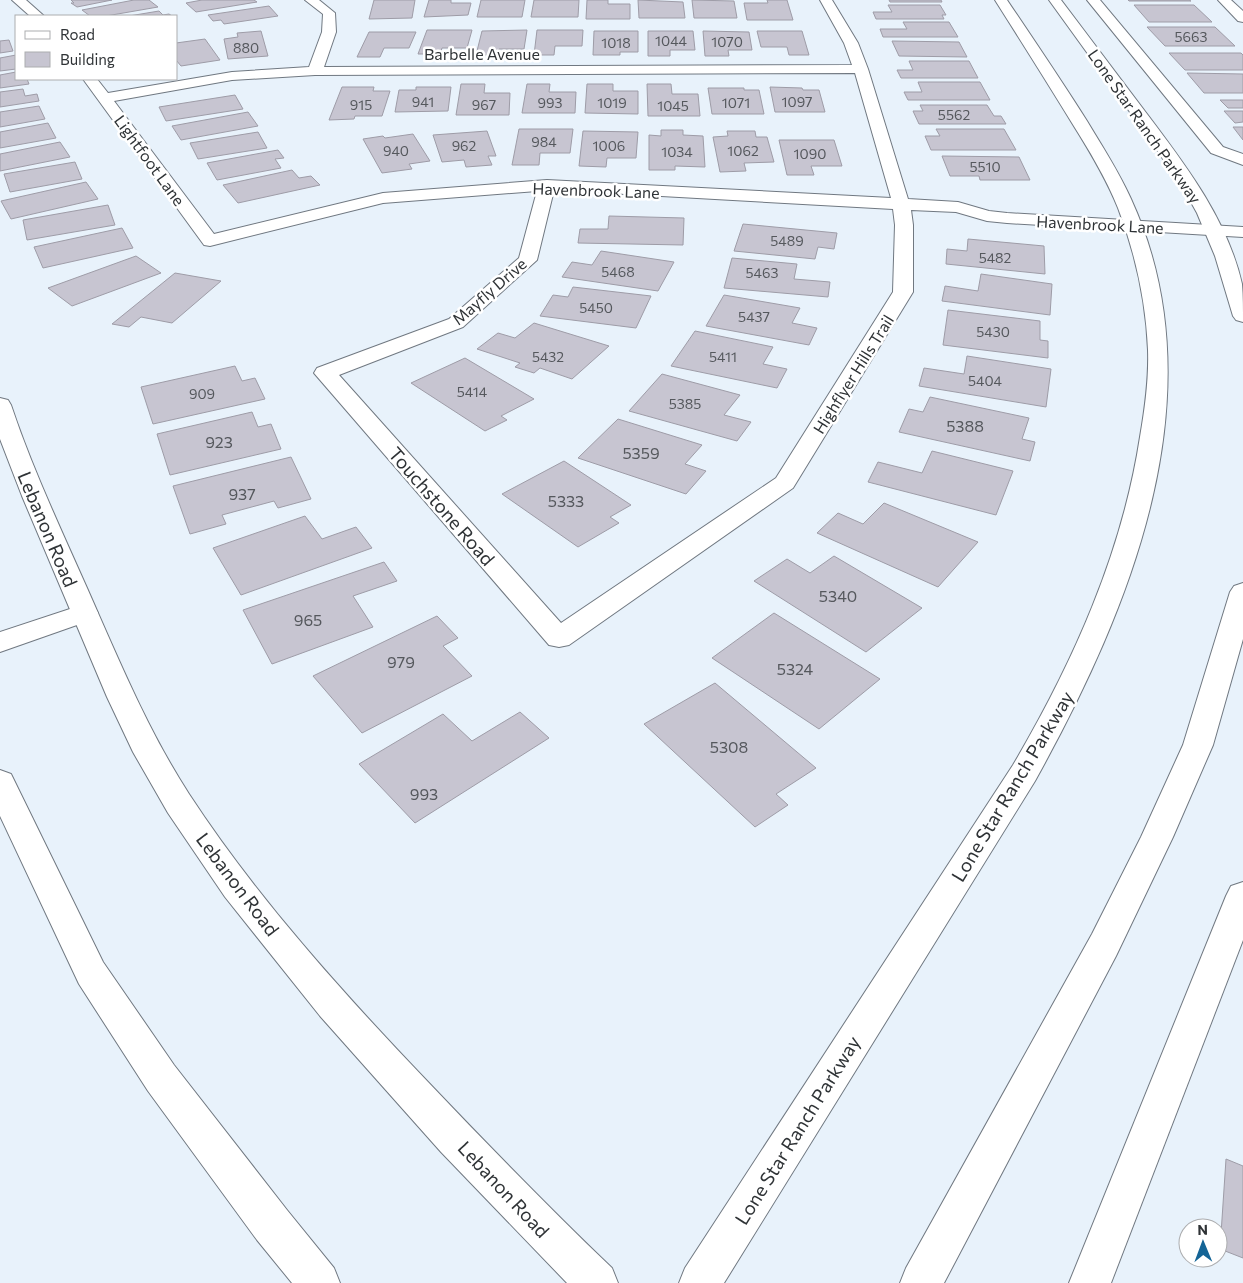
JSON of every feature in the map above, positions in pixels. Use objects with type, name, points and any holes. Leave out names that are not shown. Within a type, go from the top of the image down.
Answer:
[{"type":"street","points":[[311,0],[329,13],[329,32],[315,71]]},
{"type":"street","name":"Highflyer Hills Trail","points":[[559,638],[785,483],[869,350],[902,292],[904,225],[901,204],[861,69],[851,43],[826,0]]},
{"type":"street","name":"Lone Star Ranch Parkway","points":[[700,1283],[1024,773],[1054,722],[1085,660],[1100,623],[1127,547],[1143,488],[1157,395],[1158,351],[1155,318],[1146,270],[1129,217],[1110,173],[1001,0]]},
{"type":"street","name":"Lone Star Ranch Parkway","points":[[1055,0],[1176,163],[1214,230],[1243,316]]},
{"type":"street","points":[[1093,0],[1217,150],[1243,160]]},
{"type":"street","points":[[1224,0],[1243,18]]},
{"type":"street","points":[[17,5],[36,15]]},
{"type":"street","name":"Barbelle Avenue","points":[[104,98],[232,76],[315,71],[861,69]]},
{"type":"street","name":"Lightfoot Lane","points":[[91,80],[210,241]]},
{"type":"street","name":"Havenbrook Lane","points":[[210,241],[383,198],[547,186],[958,207],[987,216],[1008,218],[1234,215]]},
{"type":"street","name":"Mayfly Drive","points":[[325,373],[456,323],[528,260],[547,186]]},
{"type":"street","name":"Havenbrook Lane","points":[[958,207],[981,201],[1002,201]]},
{"type":"street","name":"Havenbrook Lane","points":[[1032,203],[1214,230],[1243,232]]},
{"type":"street","name":"Touchstone Road","points":[[325,373],[559,638]]},
{"type":"street","name":"Lebanon Road","points":[[0,406],[13,447],[110,674],[147,747],[178,802],[238,890],[370,1047],[559,1248],[597,1283]]},
{"type":"street","points":[[921,1283],[1104,945],[1157,837],[1198,745],[1243,592]]},
{"type":"street","points":[[0,642],[84,614]]},
{"type":"street","points":[[0,782],[91,973],[161,1078],[318,1283]]},
{"type":"street","points":[[1090,1283],[1243,896]]},
{"type":"building","points":[[71,0],[112,0],[77,7],[71,3],[74,3]]},
{"type":"building","points":[[134,0],[149,0],[158,7],[112,15],[89,15],[82,10]]},
{"type":"building","points":[[202,0],[254,0],[257,2],[196,12],[186,3]]},
{"type":"building","points":[[374,0],[415,0],[412,18],[369,19]]},
{"type":"building","points":[[429,0],[451,0],[451,3],[471,3],[468,15],[424,17]]},
{"type":"building","points":[[481,0],[525,0],[522,17],[477,17]]},
{"type":"building","points":[[534,0],[579,0],[578,17],[531,17]]},
{"type":"building","points":[[587,0],[608,0],[608,4],[630,4],[630,19],[586,19]]},
{"type":"building","points":[[638,0],[683,2],[685,18],[639,18]]},
{"type":"building","points":[[692,0],[734,1],[737,18],[694,18]]},
{"type":"building","points":[[767,0],[787,0],[793,20],[747,20],[744,3],[768,3]]},
{"type":"building","points":[[889,0],[941,0],[942,2],[890,2]]},
{"type":"building","points":[[1189,0],[1191,1],[1129,1]]},
{"type":"building","points":[[888,5],[940,5],[946,15],[942,15],[944,19],[876,19],[873,12],[892,12]]},
{"type":"building","points":[[1134,5],[1194,5],[1212,22],[1149,22]]},
{"type":"building","points":[[269,6],[278,16],[224,24],[221,20],[213,21],[208,15]]},
{"type":"building","points":[[159,11],[163,15],[135,15]]},
{"type":"building","points":[[903,22],[949,22],[958,37],[883,37],[880,29],[907,29]]},
{"type":"building","points":[[1147,27],[1215,27],[1235,46],[1165,46]]},
{"type":"building","points":[[427,30],[472,30],[467,48],[442,48],[440,54],[418,54]]},
{"type":"building","points":[[527,30],[524,49],[499,49],[498,55],[476,55],[482,31]]},
{"type":"building","points":[[537,30],[583,30],[582,46],[555,46],[554,55],[534,55]]},
{"type":"building","points":[[261,31],[268,56],[228,59],[224,39],[238,37],[237,33]]},
{"type":"building","points":[[594,31],[638,31],[638,52],[620,52],[620,55],[593,55]]},
{"type":"building","points":[[648,31],[693,31],[695,50],[670,50],[670,56],[648,56]]},
{"type":"building","points":[[703,31],[749,32],[752,50],[728,50],[729,56],[705,56]]},
{"type":"building","points":[[757,31],[802,31],[809,55],[789,55],[787,47],[761,47]]},
{"type":"building","points":[[369,32],[416,32],[409,48],[384,48],[380,57],[357,57]]},
{"type":"building","points":[[205,39],[220,60],[181,66],[178,62],[178,43]]},
{"type":"building","points":[[9,40],[13,51],[0,53],[0,41]]},
{"type":"building","points":[[892,41],[959,42],[967,57],[899,56]]},
{"type":"building","points":[[1169,53],[1241,53],[1243,55],[1243,70],[1185,70]]},
{"type":"building","points":[[15,55],[15,69],[0,71],[0,58]]},
{"type":"building","points":[[909,61],[969,61],[978,78],[901,78],[897,70],[913,70]]},
{"type":"building","points":[[15,72],[15,80],[27,80],[29,84],[0,88],[0,75]]},
{"type":"building","points":[[1187,73],[1243,74],[1243,93],[1204,93]]},
{"type":"building","points":[[918,82],[980,82],[990,100],[908,100],[904,92],[922,92]]},
{"type":"building","points":[[461,84],[485,84],[484,93],[510,93],[509,115],[456,115]]},
{"type":"building","points":[[527,84],[550,84],[549,92],[576,92],[575,113],[522,113]]},
{"type":"building","points":[[587,84],[613,84],[613,91],[638,91],[638,114],[585,113]]},
{"type":"building","points":[[647,84],[671,84],[672,94],[698,94],[700,116],[648,116]]},
{"type":"building","points":[[342,87],[374,87],[373,91],[390,91],[382,116],[355,116],[354,119],[329,120]]},
{"type":"building","points":[[416,87],[451,87],[448,111],[395,112],[399,90],[416,90]]},
{"type":"building","points":[[770,87],[819,90],[825,112],[775,112]]},
{"type":"building","points":[[708,88],[759,90],[764,114],[712,114]]},
{"type":"building","points":[[23,89],[25,96],[37,94],[39,101],[0,107],[0,92]]},
{"type":"building","points":[[235,95],[243,109],[166,121],[159,107]]},
{"type":"building","points":[[1220,100],[1243,100],[1243,108],[1228,108]]},
{"type":"building","points":[[920,105],[987,105],[994,116],[1001,116],[1006,124],[919,124],[913,111],[923,111]]},
{"type":"building","points":[[39,106],[45,119],[0,127],[0,112]]},
{"type":"building","points":[[1224,111],[1243,111],[1243,122],[1235,123]]},
{"type":"building","points":[[248,112],[258,126],[181,140],[172,126]]},
{"type":"building","points":[[48,123],[56,138],[0,148],[0,132]]},
{"type":"building","points":[[1233,127],[1243,127],[1243,140]]},
{"type":"building","points":[[519,129],[573,129],[570,153],[540,153],[539,165],[512,165]]},
{"type":"building","points":[[936,129],[1004,129],[1016,150],[931,150],[925,136],[940,136]]},
{"type":"building","points":[[661,130],[683,130],[683,135],[703,136],[705,167],[675,166],[675,170],[649,170],[649,135],[661,136]]},
{"type":"building","points":[[487,131],[496,156],[488,156],[492,165],[466,167],[464,160],[442,162],[433,135]]},
{"type":"building","points":[[583,131],[638,132],[636,158],[607,158],[606,167],[579,166]]},
{"type":"building","points":[[727,131],[755,131],[756,137],[767,137],[774,162],[744,163],[746,171],[720,172],[713,137],[728,136]]},
{"type":"building","points":[[258,132],[267,148],[198,159],[190,143]]},
{"type":"building","points":[[413,134],[430,161],[409,164],[412,169],[382,173],[363,139],[383,136],[385,138]]},
{"type":"building","points":[[779,140],[834,140],[842,166],[811,166],[814,175],[787,175]]},
{"type":"building","points":[[60,142],[70,157],[0,171],[0,154]]},
{"type":"building","points":[[278,150],[284,158],[275,159],[281,168],[217,180],[207,163]]},
{"type":"building","points":[[942,156],[1019,157],[1030,180],[980,180],[979,176],[950,176]]},
{"type":"building","points":[[75,162],[82,179],[10,192],[4,174]]},
{"type":"building","points":[[292,170],[299,178],[311,176],[320,185],[238,203],[223,185]]},
{"type":"building","points":[[86,182],[98,199],[11,219],[1,201]]},
{"type":"building","points":[[108,205],[115,225],[27,240],[23,220]]},
{"type":"building","points":[[609,216],[684,218],[683,245],[578,243],[580,229],[608,229]]},
{"type":"building","points":[[743,224],[837,233],[834,249],[818,247],[815,259],[734,251]]},
{"type":"building","points":[[122,228],[133,248],[43,268],[34,247]]},
{"type":"building","points":[[968,239],[1044,246],[1045,274],[946,264],[947,249],[967,251]]},
{"type":"building","points":[[601,251],[674,262],[658,291],[562,277],[572,262],[592,265]]},
{"type":"building","points":[[136,256],[161,273],[72,306],[48,288]]},
{"type":"building","points":[[732,258],[797,264],[794,279],[830,282],[828,297],[724,288]]},
{"type":"building","points":[[175,273],[221,281],[172,323],[141,317],[129,327],[112,324]]},
{"type":"building","points":[[981,274],[1052,284],[1050,315],[942,301],[945,286],[978,291]]},
{"type":"building","points":[[573,287],[651,296],[636,328],[540,316],[553,295],[568,297]]},
{"type":"building","points":[[724,295],[800,308],[792,323],[817,328],[809,345],[706,326]]},
{"type":"building","points":[[948,310],[1040,321],[1040,340],[1048,341],[1048,358],[943,345]]},
{"type":"building","points":[[534,323],[609,346],[572,379],[540,368],[534,373],[515,367],[520,363],[477,349],[498,333],[515,338]]},
{"type":"building","points":[[695,331],[773,347],[763,364],[787,369],[777,388],[671,366]]},
{"type":"building","points":[[967,356],[1051,369],[1046,407],[919,386],[924,368],[964,374]]},
{"type":"building","points":[[465,358],[534,399],[501,416],[507,420],[485,431],[411,383]]},
{"type":"building","points":[[235,366],[242,381],[255,378],[265,399],[153,424],[141,387]]},
{"type":"building","points":[[662,374],[740,395],[724,415],[751,422],[737,441],[629,411]]},
{"type":"building","points":[[930,397],[1029,418],[1022,439],[1035,442],[1030,461],[899,432],[909,409],[923,412]]},
{"type":"building","points":[[252,412],[258,427],[271,424],[281,449],[170,475],[157,434]]},
{"type":"building","points":[[618,419],[702,445],[685,464],[706,471],[686,494],[578,458]]},
{"type":"building","points":[[932,451],[1013,471],[996,515],[868,482],[878,462],[922,473]]},
{"type":"building","points":[[291,457],[311,499],[278,508],[274,501],[222,515],[226,524],[190,534],[173,486]]},
{"type":"building","points":[[564,461],[631,505],[610,517],[619,523],[578,547],[502,494]]},
{"type":"building","points":[[884,503],[978,542],[938,587],[817,533],[838,513],[863,524]]},
{"type":"building","points":[[305,516],[322,539],[356,527],[372,548],[241,595],[213,548]]},
{"type":"building","points":[[834,556],[922,608],[866,652],[754,581],[787,559],[810,573]]},
{"type":"building","points":[[384,562],[397,581],[353,596],[373,627],[272,664],[243,610]]},
{"type":"building","points":[[774,613],[880,679],[819,729],[712,658]]},
{"type":"building","points":[[437,616],[458,638],[443,646],[472,676],[362,733],[313,676]]},
{"type":"building","points":[[715,683],[816,768],[776,794],[788,805],[755,827],[644,724]]},
{"type":"building","points":[[520,712],[549,738],[415,823],[359,764],[443,714],[472,741]]},
{"type":"building","points":[[1226,1159],[1243,1166],[1243,1258],[1228,1252],[1228,1218],[1222,1218]]}]
